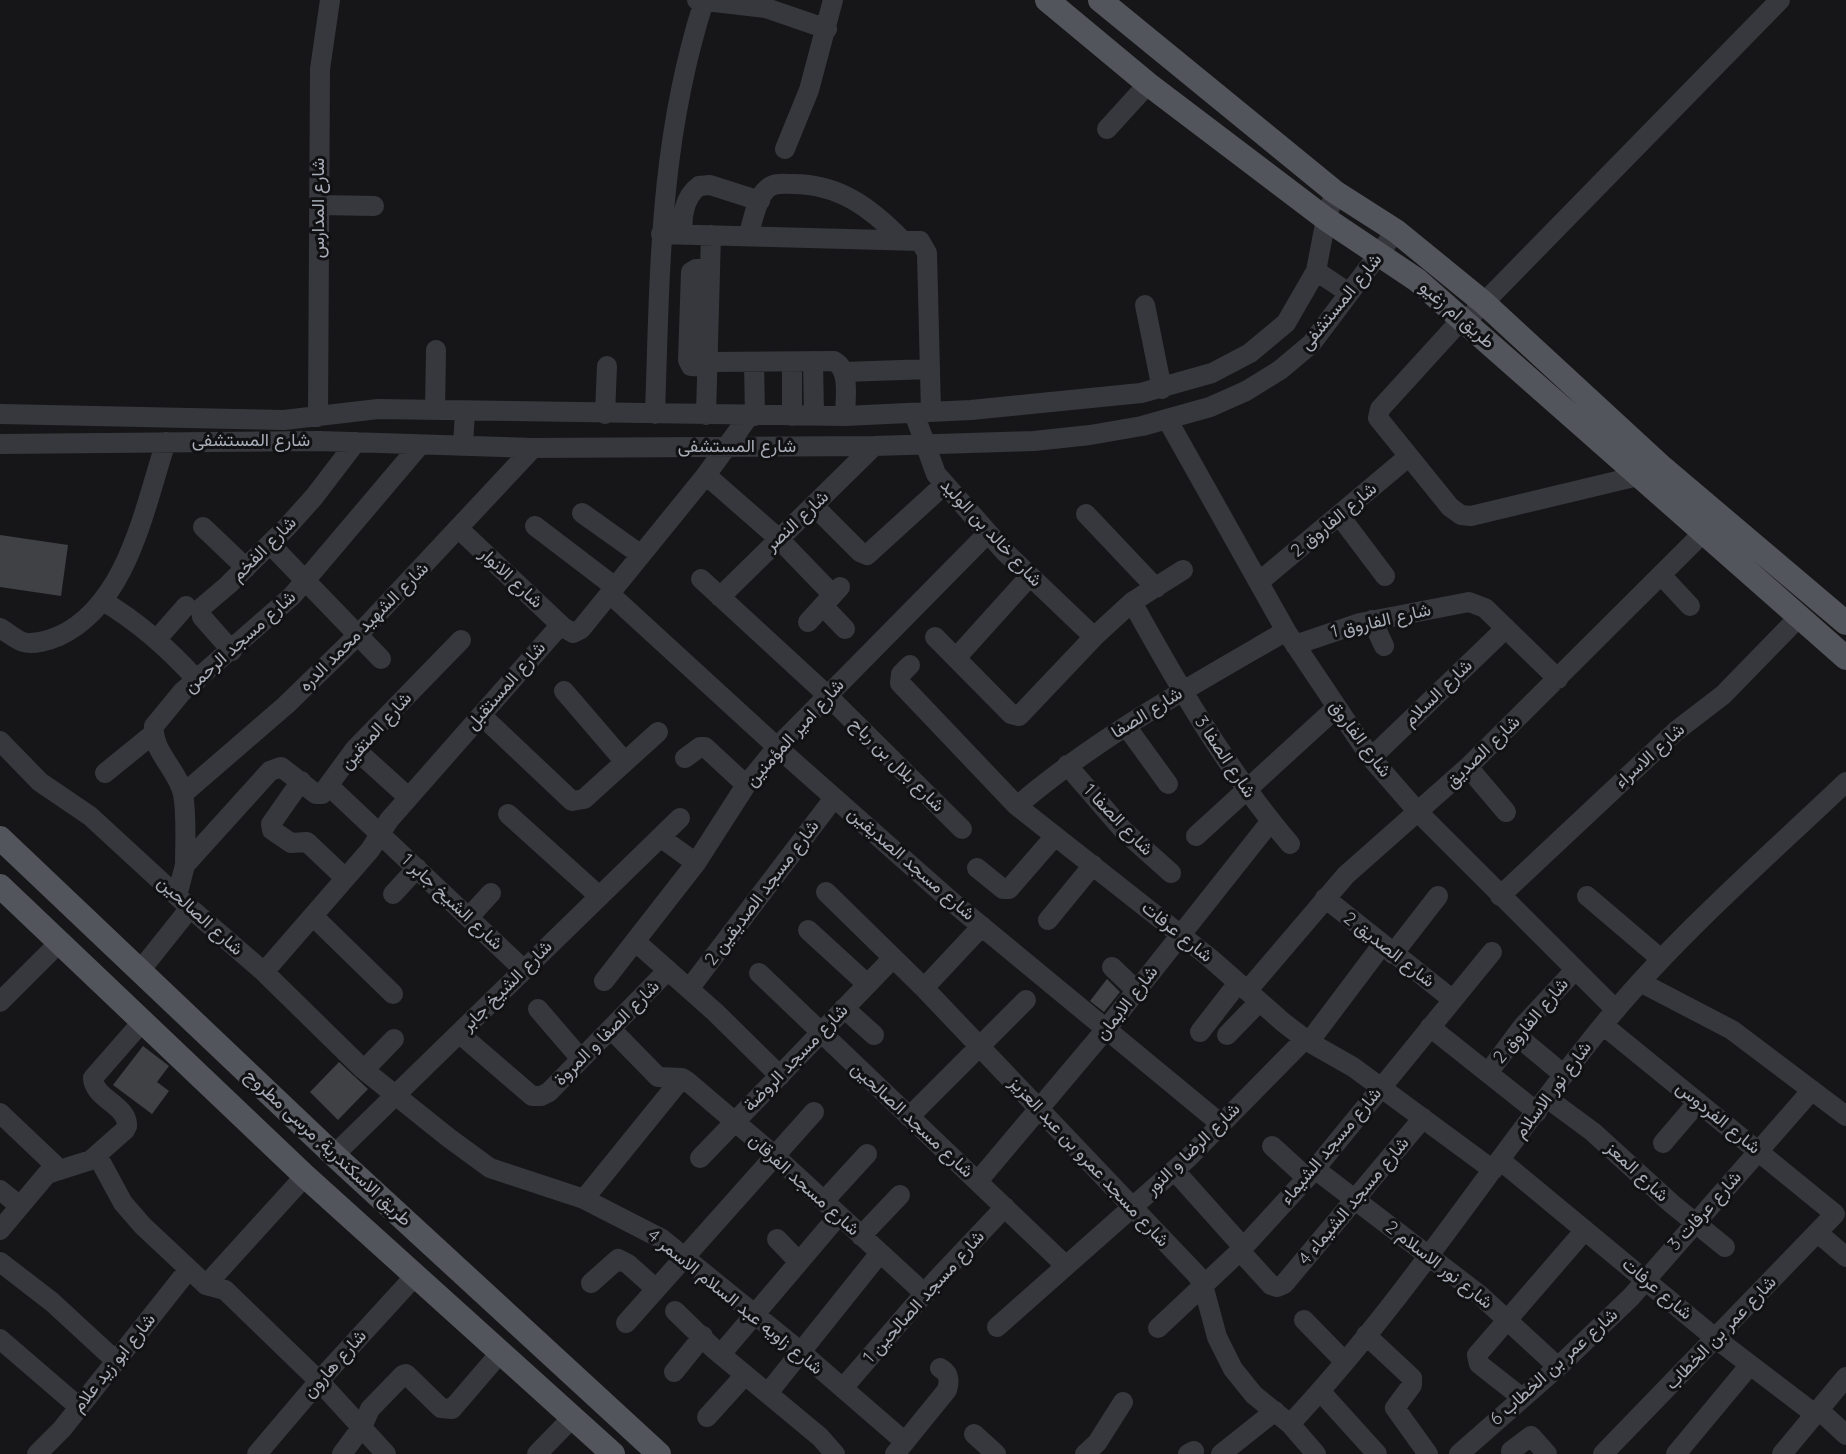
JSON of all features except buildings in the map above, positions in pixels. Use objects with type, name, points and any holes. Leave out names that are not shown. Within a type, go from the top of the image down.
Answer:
[{"type":"main road","name":"طريق ام زغيو","points":[[1047,0],[1148,84],[1326,219],[1408,273],[1846,658]]},
{"type":"main road","name":"طريق ام زغيو","points":[[1100,0],[1335,192],[1396,231],[1483,302],[1663,468],[1846,622]]},
{"type":"main road","points":[[1545,393],[1562,376]]},
{"type":"main road","name":"طريق الاسكندرية, مرسى مطروح","points":[[0,838],[334,1155],[659,1454]]},
{"type":"main road","name":"طريق الاسكندرية, مرسى مطروح","points":[[0,885],[305,1176],[614,1454]]},
{"type":"street","name":"شارع المدارس","points":[[318,417],[320,69],[330,0]]},
{"type":"street","points":[[655,414],[665,183],[675,109],[700,0],[745,2],[827,29]]},
{"type":"street","points":[[785,149],[809,90],[833,0]]},
{"type":"street","points":[[1638,476],[1472,516],[1461,515],[1450,507],[1384,428],[1378,418],[1380,409],[1464,320],[1780,0]]},
{"type":"street","points":[[1107,129],[1148,84]]},
{"type":"street","points":[[748,236],[764,192],[774,184],[803,184],[824,188],[864,205],[901,239]]},
{"type":"street","points":[[683,235],[683,214],[686,203],[699,186],[710,185],[760,201]]},
{"type":"street","name":"شارع المستشفى","points":[[0,414],[274,420],[318,417],[362,410],[845,416],[923,413],[1039,404],[1162,390],[1212,373],[1270,339],[1286,323],[1316,272],[1326,219],[1335,192]]},
{"type":"street","points":[[319,205],[375,206]]},
{"type":"street","name":"شارع المستشفى","points":[[0,444],[356,442],[533,448],[874,446],[1034,441],[1079,436],[1167,419],[1210,407],[1246,391],[1280,370],[1311,344],[1396,231]]},
{"type":"street","points":[[661,234],[901,239]]},
{"type":"street","points":[[706,415],[711,235]]},
{"type":"street","name":"شارع خالد بن الوليد","points":[[901,239],[920,241],[926,248],[930,369],[923,413],[926,445],[931,464],[945,484],[988,533],[1094,637]]},
{"type":"street","points":[[1316,272],[1348,293]]},
{"type":"street","points":[[1145,305],[1162,390]]},
{"type":"street","points":[[435,410],[436,350]]},
{"type":"street","points":[[813,361],[814,416]]},
{"type":"street","points":[[707,365],[834,361],[841,365],[844,372],[845,416]]},
{"type":"street","points":[[752,416],[754,362]]},
{"type":"street","points":[[792,362],[792,416]]},
{"type":"street","points":[[605,414],[607,366]]},
{"type":"street","points":[[844,372],[930,369]]},
{"type":"street","points":[[463,446],[465,411]]},
{"type":"street","points":[[89,415],[89,443]]},
{"type":"street","name":"شارع المستقبل","points":[[264,972],[376,843],[408,797],[557,629],[563,627],[573,633],[577,632],[752,416]]},
{"type":"street","name":"شارع الفاروق","points":[[1167,419],[1290,638],[1371,758],[1418,812],[1575,970],[1609,1018]]},
{"type":"street","points":[[0,628],[23,642],[49,641],[76,628],[103,601],[134,540],[166,442]]},
{"type":"street","name":"شارع الفخم","points":[[232,651],[202,617],[201,608],[270,544],[314,497],[356,442]]},
{"type":"street","name":"شارع مسجد الرحمن","points":[[153,734],[158,718],[306,582],[420,445]]},
{"type":"street","name":"شارع النصر","points":[[720,597],[874,446]]},
{"type":"street","name":"شارع الشهيد محمد الدره","points":[[183,794],[286,705],[358,635],[459,530],[533,448]]},
{"type":"street","name":"شارع الفاروق 2","points":[[1259,582],[1408,457]]},
{"type":"street","points":[[706,475],[778,538],[832,596],[844,629]]},
{"type":"street","points":[[814,506],[864,555],[945,484]]},
{"type":"street","points":[[582,513],[641,555]]},
{"type":"street","points":[[1086,514],[1156,588]]},
{"type":"street","points":[[1340,515],[1385,576]]},
{"type":"street","name":"شارع الصديق","points":[[1248,992],[1346,875],[1467,767],[1721,515]]},
{"type":"street","name":"شارع مسجد الصديقين","points":[[535,526],[613,590],[777,747],[834,798],[982,926],[1221,1124]]},
{"type":"street","points":[[203,527],[246,567]]},
{"type":"street","name":"شارع الانوار","points":[[459,530],[563,627]]},
{"type":"street","name":"شارع امير المؤمنين","points":[[604,981],[696,863],[746,785],[777,747],[988,533]]},
{"type":"street","points":[[270,544],[381,659]]},
{"type":"street","points":[[935,636],[1011,714],[1019,716],[1094,637],[1132,602],[1183,570]]},
{"type":"street","points":[[1661,575],[1690,606]]},
{"type":"street","points":[[956,658],[1030,576]]},
{"type":"street","name":"شارع بلال بن رباح","points":[[701,579],[827,695],[962,829]]},
{"type":"street","points":[[808,622],[832,596]]},
{"type":"street","points":[[103,601],[137,621],[197,680]]},
{"type":"street","name":"شارع الصفا 3","points":[[1132,602],[1182,691],[1246,790],[1290,844]]},
{"type":"street","name":"شارع الفاروق 1","points":[[1290,638],[1469,602],[1485,608],[1506,628]]},
{"type":"street","points":[[157,639],[186,606]]},
{"type":"street","name":"شارع الاسراء","points":[[1500,897],[1668,738],[1723,695],[1799,617]]},
{"type":"street","points":[[1372,620],[1384,646]]},
{"type":"street","points":[[1506,628],[1558,679]]},
{"type":"street","name":"شارع السلام","points":[[1371,758],[1506,628]]},
{"type":"street","name":"شارع الصفا","points":[[1017,806],[1067,765],[1182,691],[1290,638]]},
{"type":"street","name":"شارع المتقين","points":[[183,902],[185,865],[270,771],[281,767],[319,795],[329,786],[355,749],[461,640]]},
{"type":"street","name":"شارع عرفات","points":[[910,665],[901,674],[900,683],[1017,806],[1180,935],[1307,1040],[1353,1067],[1423,1118],[1496,1165],[1585,1230],[1715,1338],[1818,1412],[1846,1435]]},
{"type":"street","points":[[564,691],[625,762]]},
{"type":"street","points":[[1196,836],[1336,708]]},
{"type":"street","points":[[481,715],[572,801],[585,799],[658,732]]},
{"type":"street","points":[[1126,726],[1168,784]]},
{"type":"street","points":[[105,773],[153,734],[183,794],[185,865]]},
{"type":"street","name":"شارع الصالحين","points":[[0,741],[40,782],[90,816],[183,902],[264,972],[364,1070],[397,1096]]},
{"type":"street","points":[[685,758],[700,747],[705,747],[746,785]]},
{"type":"street","points":[[355,749],[408,797]]},
{"type":"street","name":"شارع الصفا 1","points":[[1067,765],[1124,831],[1171,873]]},
{"type":"street","points":[[1467,767],[1506,812]]},
{"type":"street","points":[[301,781],[271,824],[272,830],[291,843],[307,842],[345,878]]},
{"type":"street","name":"شارع نور الاسلام","points":[[1221,1454],[1320,1391],[1428,1255],[1609,1018],[1640,982],[1661,959],[1846,782]]},
{"type":"street","name":"شارع الشيخ جابر 1","points":[[329,786],[523,969]]},
{"type":"street","name":"شارع مسجد الصديقين 2","points":[[689,989],[834,798]]},
{"type":"street","points":[[508,814],[599,896]]},
{"type":"street","name":"شارع الشيخ جابر","points":[[334,1155],[680,818]]},
{"type":"street","name":"شارع الايمان","points":[[978,1181],[1107,1028],[1271,821]]},
{"type":"street","points":[[977,868],[1003,889],[1009,889],[1055,836]]},
{"type":"street","points":[[660,837],[696,863]]},
{"type":"street","points":[[1048,920],[1093,866]]},
{"type":"street","points":[[393,894],[417,867]]},
{"type":"street","name":"شارع مسجد عمرو بن عبد العزيز","points":[[826,892],[980,1046],[1203,1285],[1217,1337],[1233,1369],[1254,1395],[1282,1417],[1316,1454]]},
{"type":"street","points":[[469,918],[491,893]]},
{"type":"street","name":"شارع الرضا و النور","points":[[997,1327],[1174,1170],[1307,1040],[1438,896]]},
{"type":"street","points":[[1587,896],[1661,959]]},
{"type":"street","name":"شارع الصديق 2","points":[[1325,898],[1387,950],[1453,1000]]},
{"type":"street","points":[[139,972],[183,902]]},
{"type":"street","points":[[313,916],[393,994]]},
{"type":"street","points":[[924,988],[982,926]]},
{"type":"street","points":[[808,930],[867,984]]},
{"type":"street","points":[[636,942],[780,1076]]},
{"type":"street","points":[[0,1002],[59,943]]},
{"type":"street","name":"شارع مسجد الشيماء","points":[[1158,1328],[1242,1249],[1311,1173],[1492,952]]},
{"type":"street","name":"شارع مسجد الروضة","points":[[700,1158],[893,958]]},
{"type":"street","points":[[1112,967],[1137,991]]},
{"type":"street","name":"شارع الصفا و المروة","points":[[460,1034],[532,1096],[541,1096],[549,1092],[668,970]]},
{"type":"street","name":"شارع الفاروق 2","points":[[1488,1073],[1516,1035],[1575,970]]},
{"type":"street","name":"شارع مسجد الصالحين","points":[[759,973],[1066,1266]]},
{"type":"street","points":[[1640,982],[1685,1003],[1732,1030],[1846,1116]]},
{"type":"street","points":[[1200,1032],[1248,992]]},
{"type":"street","points":[[1227,1035],[1248,992]]},
{"type":"street","points":[[909,1118],[1026,1000]]},
{"type":"street","points":[[844,1008],[874,1035]]},
{"type":"street","points":[[538,1009],[581,1059]]},
{"type":"street","name":"شارع الفردوس","points":[[1609,1018],[1698,1102],[1834,1211]]},
{"type":"street","points":[[0,1230],[47,1174],[58,1168],[80,1165],[97,1155],[124,1130],[128,1122],[96,1089],[93,1078],[142,1022]]},
{"type":"street","name":"شارع المعز","points":[[1430,1027],[1488,1073],[1593,1132],[1725,1247]]},
{"type":"street","name":"شارع مسجد الفرقان","points":[[611,1029],[658,1077],[682,1078],[774,1155],[925,1294]]},
{"type":"street","points":[[1516,1035],[1564,1076]]},
{"type":"street","points":[[364,1070],[394,1039]]},
{"type":"street","points":[[584,1199],[682,1078]]},
{"type":"street","name":"شارع عرفات 3","points":[[1645,1278],[1760,1152],[1812,1090]]},
{"type":"street","name":"شارع زاويه عبد السلام الاسمر 4","points":[[397,1096],[490,1168],[584,1199],[633,1222],[685,1256],[843,1388],[900,1448]]},
{"type":"street","points":[[1663,1143],[1698,1102]]},
{"type":"street","points":[[626,1323],[814,1112]]},
{"type":"street","points":[[0,1113],[58,1168]]},
{"type":"street","name":"شارع مسجد الشيماء 4","points":[[1242,1249],[1271,1285],[1276,1287],[1284,1284],[1423,1118]]},
{"type":"street","name":"شارع نور الاسلام 2","points":[[1272,1146],[1355,1200],[1428,1255],[1507,1319],[1557,1367]]},
{"type":"street","points":[[824,1201],[867,1154]]},
{"type":"street","points":[[97,1155],[123,1203],[143,1226],[206,1285],[225,1290],[319,1381],[386,1454]]},
{"type":"street","points":[[1174,1170],[1242,1249]]},
{"type":"street","points":[[206,1285],[305,1176]]},
{"type":"street","points":[[0,1190],[20,1206]]},
{"type":"street","points":[[861,1236],[900,1195]]},
{"type":"street","name":"شارع مسجد الصالحين 1","points":[[843,1388],[1005,1207]]},
{"type":"street","name":"شارع عمر بن الخطاب","points":[[1604,1454],[1834,1217],[1834,1211]]},
{"type":"street","points":[[720,1354],[839,1215]]},
{"type":"street","points":[[1521,1397],[1476,1360],[1477,1355],[1585,1230]]},
{"type":"street","points":[[1818,1233],[1846,1257]]},
{"type":"street","points":[[777,1239],[799,1262]]},
{"type":"street","points":[[768,1393],[880,1253]]},
{"type":"street","points":[[591,1283],[618,1259],[628,1264],[656,1289]]},
{"type":"street","points":[[0,1262],[52,1302],[116,1361]]},
{"type":"street","name":"شارع ابو زيد علام","points":[[37,1454],[116,1361],[189,1269]]},
{"type":"street","name":"شارع هارون","points":[[257,1454],[319,1381],[415,1276]]},
{"type":"street","name":"شارع عمر بن الخطاب 6","points":[[1459,1454],[1610,1318],[1645,1278]]},
{"type":"street","points":[[675,1311],[720,1354],[768,1393],[835,1454]]},
{"type":"street","points":[[1304,1320],[1344,1361]]},
{"type":"street","points":[[1366,1335],[1412,1378],[1412,1384],[1395,1408],[1428,1454]]},
{"type":"street","points":[[674,1372],[703,1336]]},
{"type":"street","points":[[0,1339],[78,1407]]},
{"type":"street","points":[[342,1454],[362,1427],[370,1408],[405,1374],[441,1408],[452,1409],[501,1352]]},
{"type":"street","points":[[1676,1454],[1750,1365]]},
{"type":"street","points":[[900,1448],[947,1390],[950,1382],[946,1371],[940,1368]]},
{"type":"street","points":[[707,1417],[745,1375]]},
{"type":"street","points":[[1783,1454],[1846,1377]]},
{"type":"street","points":[[1320,1391],[1377,1454]]},
{"type":"street","points":[[1090,1453],[1123,1402]]},
{"type":"street","points":[[537,1454],[573,1417]]},
{"type":"street","points":[[974,1434],[996,1454]]},
{"type":"street","points":[[1511,1451],[1531,1436],[1547,1454]]}]
